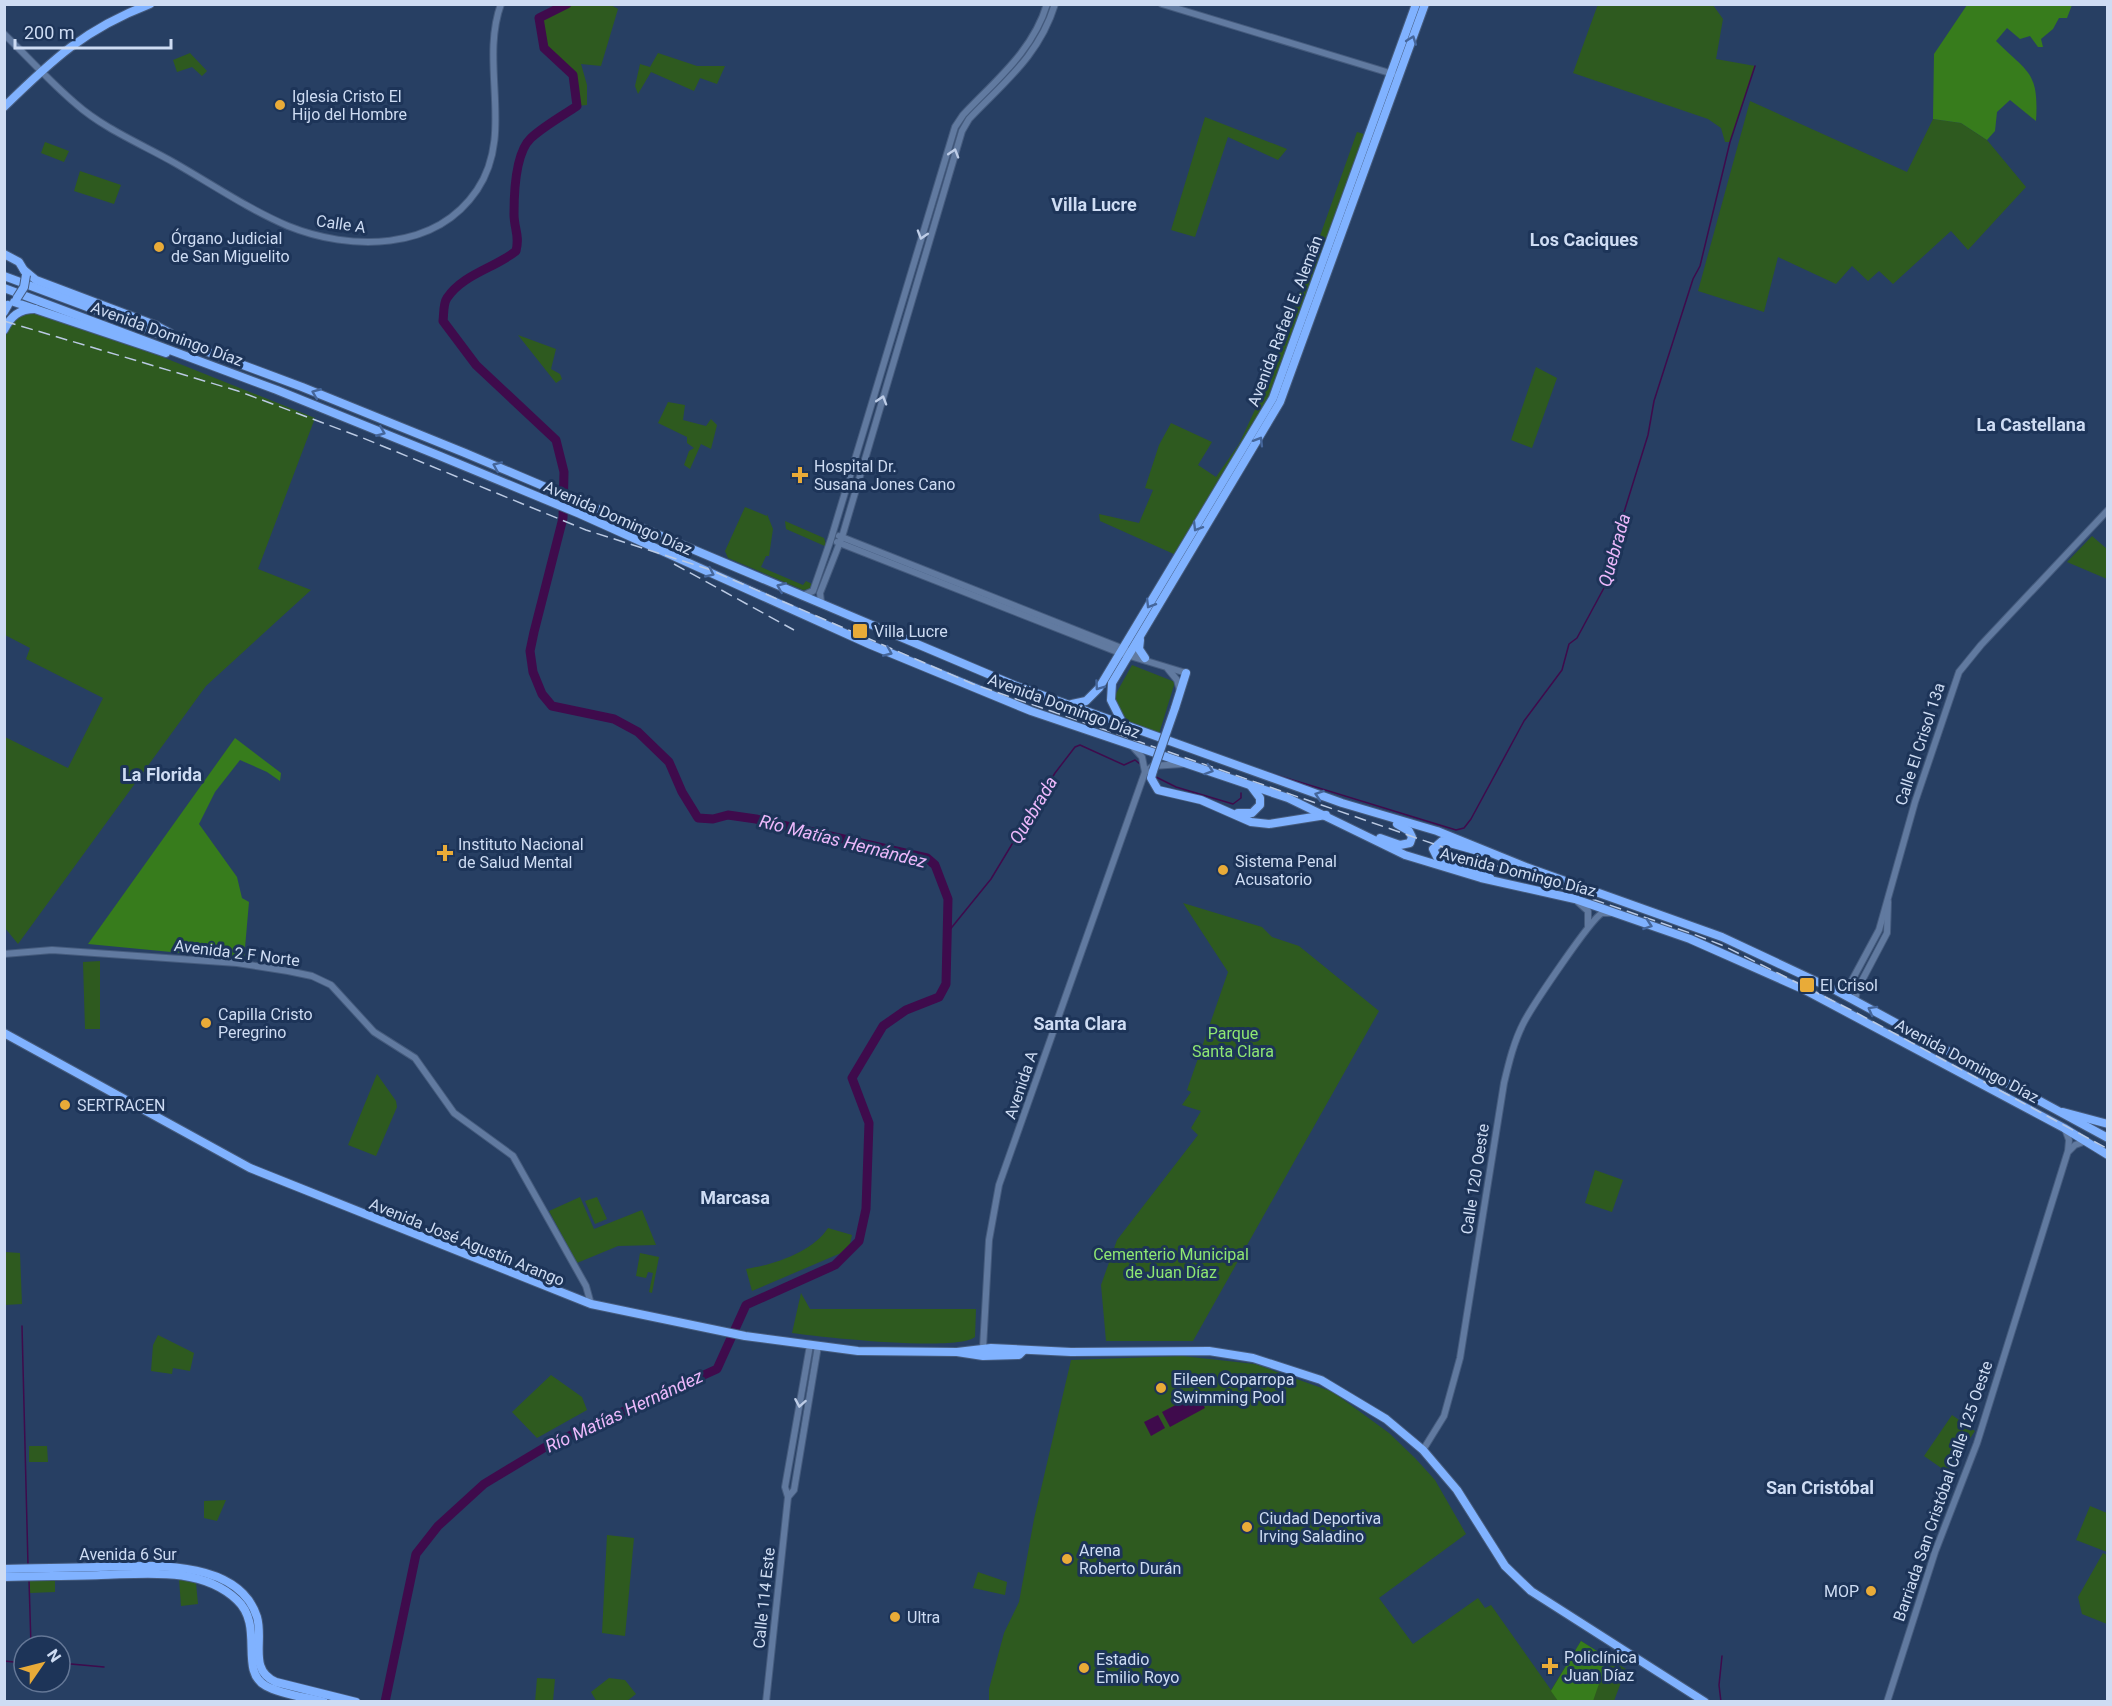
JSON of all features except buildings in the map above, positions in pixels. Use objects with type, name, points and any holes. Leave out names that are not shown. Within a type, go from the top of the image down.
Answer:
[{"type":"main road","points":[[4,107],[41,71],[94,29],[150,4]]},
{"type":"main road","name":"Avenida Rafael E. Alemán","points":[[1122,722],[1110,700],[1112,683],[1280,402],[1395,75],[1416,4]]},
{"type":"main road","name":"Avenida Rafael E. Alemán","points":[[1068,704],[1077,705],[1093,695],[1273,398],[1395,75],[1425,4]]},
{"type":"main road","points":[[6,253],[36,280],[155,325],[187,344]]},
{"type":"main road","points":[[25,272],[24,287],[10,305],[45,311],[178,358],[209,364]]},
{"type":"main road","name":"Avenida Domingo Díaz","points":[[4,276],[302,387],[1014,685],[1342,803],[1437,831],[1722,937],[1837,991],[2054,1111],[2108,1138]]},
{"type":"main road","name":"Avenida Domingo Díaz","points":[[4,288],[209,364],[580,514],[943,676],[1031,711],[1248,783],[1327,815],[1405,855],[1498,882],[1575,899],[1690,939],[1805,990],[2064,1128],[2108,1155]]},
{"type":"main road","points":[[4,330],[16,313],[24,310],[45,311]]},
{"type":"main road","points":[[1141,638],[1140,649],[1147,660]]},
{"type":"main road","points":[[1186,674],[1175,708],[1149,771],[1158,790],[1201,800],[1251,822],[1269,824],[1327,815]]},
{"type":"main road","points":[[1225,810],[1246,815],[1257,811],[1260,798],[1248,783]]},
{"type":"main road","points":[[1337,820],[1400,845],[1405,846],[1412,840],[1409,831],[1404,826],[1342,803]]},
{"type":"main road","points":[[1494,854],[1442,841],[1433,849],[1442,861],[1484,874],[1498,882]]},
{"type":"main road","name":"Avenida José Agustín Arango","points":[[4,1033],[250,1168],[591,1304],[745,1336],[858,1351],[957,1352],[983,1348],[1018,1348],[1023,1351],[1209,1351],[1254,1358],[1296,1371],[1340,1390],[1386,1419],[1424,1450],[1446,1476],[1504,1566],[1516,1578],[1549,1604],[1705,1701]]},
{"type":"main road","points":[[2054,1111],[2108,1124]]},
{"type":"main road","name":"Avenida José Agustín Arango","points":[[957,1352],[964,1355],[983,1356],[1019,1354],[1023,1351]]},
{"type":"main road","name":"Avenida 6 Sur","points":[[4,1569],[153,1565],[201,1571],[231,1586],[251,1606],[260,1630],[259,1664],[265,1676],[276,1682],[356,1701]]},
{"type":"main road","name":"Avenida 6 Sur","points":[[4,1577],[153,1574],[199,1579],[228,1594],[245,1610],[252,1632],[252,1666],[259,1681],[273,1689],[324,1701]]},
{"type":"street","name":"Calle A","points":[[4,34],[89,114],[286,225],[315,235],[354,241],[403,240],[435,228],[460,210],[477,190],[488,168],[495,140],[494,49],[495,28],[501,4]]},
{"type":"street","points":[[802,596],[813,591],[832,536],[955,127],[963,115],[1040,35],[1047,4]]},
{"type":"street","points":[[825,606],[821,602],[820,593],[841,540],[962,131],[969,119],[1040,35],[1055,4]]},
{"type":"street","points":[[1162,4],[1395,75]]},
{"type":"street","name":"Calle El Crisol 13a","points":[[1837,991],[1850,984],[1876,936],[1936,736],[1959,672],[1980,645],[2108,510]]},
{"type":"street","points":[[832,536],[1186,674]]},
{"type":"street","points":[[1168,668],[1178,680],[1180,692]]},
{"type":"street","points":[[1132,746],[1142,757],[1149,771],[1153,766],[1189,764]]},
{"type":"street","name":"Avenida A","points":[[983,1348],[989,1240],[999,1185],[1149,771]]},
{"type":"street","name":"Calle El Crisol 13a","points":[[1855,1001],[1857,990],[1889,927],[1888,898]]},
{"type":"street","points":[[1575,899],[1587,912],[1588,927]]},
{"type":"street","name":"Calle 120 Oeste","points":[[1424,1450],[1444,1416],[1460,1358],[1504,1083],[1512,1050],[1525,1021],[1588,927],[1602,913],[1622,915]]},
{"type":"street","name":"Avenida 2 F Norte","points":[[4,954],[52,950],[237,963],[312,976],[331,985],[374,1032],[415,1058],[454,1113],[513,1156],[586,1286],[591,1304]]},
{"type":"street","points":[[1863,962],[1870,966]]},
{"type":"street","name":"Barriada San Cristóbal Calle 125 Oeste","points":[[1887,1701],[1935,1552],[1977,1443],[2068,1151],[2069,1140],[2064,1128]]},
{"type":"street","points":[[2068,1151],[2075,1145],[2086,1141]]},
{"type":"street","name":"Calle 114 Este","points":[[766,1701],[788,1497],[785,1487],[814,1346]]},
{"type":"green space","points":[[1598,4],[1713,5],[1723,19],[1716,59],[1755,66],[1730,142],[1725,142],[1721,128],[1708,119],[1573,73]]},
{"type":"green space","points":[[567,5],[611,5],[618,9],[601,66],[581,64],[587,85],[587,105],[577,106],[573,75],[544,48],[539,18]]},
{"type":"green space","points":[[1967,5],[2072,5],[2067,18],[2059,18],[2053,29],[2041,39],[2043,47],[2038,47],[2030,36],[2020,39],[2007,28],[1996,41],[2024,67],[2033,82],[2036,92],[2036,121],[2010,100],[1997,112],[1995,131],[1987,140],[1961,123],[1933,119],[1934,54]]},
{"type":"green space","points":[[190,53],[207,71],[202,76],[192,67],[177,72],[173,60]]},
{"type":"green space","points":[[658,53],[697,66],[725,66],[717,84],[700,78],[694,91],[651,72],[638,94],[635,86],[640,64],[650,67]]},
{"type":"green space","points":[[1750,101],[1907,172],[1933,119],[1961,123],[1987,140],[2026,187],[1968,250],[1951,231],[1893,284],[1879,271],[1868,281],[1852,266],[1836,284],[1778,257],[1764,312],[1698,291]]},
{"type":"green space","points":[[1205,117],[1287,149],[1278,160],[1228,137],[1195,237],[1171,230]]},
{"type":"green space","points":[[1357,132],[1364,134],[1269,400],[1176,555],[1100,521],[1099,514],[1139,523],[1153,490],[1145,488],[1159,445],[1171,423],[1212,442],[1198,465],[1216,477],[1239,444],[1268,382]]},
{"type":"green space","points":[[45,142],[69,151],[64,162],[41,153]]},
{"type":"green space","points":[[80,171],[121,185],[114,204],[74,191]]},
{"type":"green space","points":[[28,311],[160,356],[315,418],[258,569],[311,590],[206,686],[18,944],[5,928],[5,737],[68,768],[103,698],[26,659],[30,648],[5,635],[4,335],[12,319]]},
{"type":"green space","points":[[518,335],[556,349],[551,369],[560,374],[562,379],[556,383]]},
{"type":"green space","points":[[1536,367],[1557,378],[1532,448],[1511,440]]},
{"type":"green space","points":[[668,402],[685,405],[683,420],[706,426],[711,419],[717,425],[711,449],[701,444],[690,469],[684,465],[689,451],[694,448],[687,443],[687,437],[658,423]]},
{"type":"green space","points":[[745,507],[767,516],[767,514],[773,529],[769,556],[766,556],[761,567],[803,585],[806,581],[812,584],[810,589],[803,590],[728,558],[725,551]]},
{"type":"green space","points":[[785,521],[824,538],[827,547],[786,529]]},
{"type":"green space","points":[[2092,536],[2107,549],[2107,579],[2067,562]]},
{"type":"green space","points":[[1132,665],[1175,682],[1158,737],[1129,723],[1113,699]]},
{"type":"green space","points":[[235,738],[281,773],[280,781],[267,772],[240,760],[215,792],[199,824],[237,877],[242,898],[249,902],[244,959],[88,944]]},
{"type":"green space","name":"Cementerio Municipal de Juan Díaz","points":[[1183,903],[1262,927],[1272,937],[1299,946],[1379,1011],[1193,1341],[1106,1341],[1101,1285],[1117,1240],[1198,1135],[1191,1128],[1201,1111],[1182,1105],[1191,1092],[1187,1090],[1228,972]]},
{"type":"green space","points":[[100,961],[100,1029],[85,1029],[83,962]]},
{"type":"green space","points":[[377,1074],[396,1101],[397,1107],[376,1156],[348,1145]]},
{"type":"green space","points":[[1595,1170],[1623,1180],[1612,1212],[1585,1203]]},
{"type":"green space","points":[[580,1197],[594,1229],[642,1210],[656,1245],[618,1246],[577,1263],[549,1211]]},
{"type":"green space","points":[[597,1197],[607,1219],[595,1224],[585,1201]]},
{"type":"green space","points":[[828,1228],[852,1235],[850,1244],[841,1253],[752,1291],[746,1269],[792,1256],[813,1244]]},
{"type":"green space","points":[[5,1252],[20,1253],[22,1304],[5,1305]]},
{"type":"green space","points":[[640,1253],[659,1257],[652,1293],[649,1292],[653,1273],[648,1272],[646,1278],[636,1276]]},
{"type":"green space","points":[[801,1293],[810,1309],[976,1309],[975,1337],[963,1341],[916,1343],[792,1333]]},
{"type":"green space","points":[[158,1335],[194,1353],[190,1371],[173,1368],[172,1374],[151,1371],[153,1345]]},
{"type":"green space","name":"Ciudad Deportiva Irving Saladino","points":[[1182,1356],[1255,1364],[1333,1392],[1389,1433],[1435,1480],[1466,1534],[1379,1598],[1413,1644],[1478,1598],[1485,1608],[1491,1605],[1551,1690],[1581,1641],[1626,1669],[1614,1701],[989,1702],[989,1689],[1004,1633],[1019,1602],[1034,1519],[1071,1360]]},
{"type":"green space","points":[[551,1375],[582,1397],[587,1410],[537,1438],[512,1412]]},
{"type":"green space","points":[[1952,1415],[1975,1431],[1947,1472],[1924,1456]]},
{"type":"green space","points":[[29,1446],[47,1446],[48,1462],[29,1462]]},
{"type":"green space","points":[[226,1500],[217,1521],[204,1518],[204,1501]]},
{"type":"green space","points":[[2090,1506],[2107,1513],[2107,1552],[2076,1540]]},
{"type":"green space","points":[[607,1535],[634,1538],[625,1636],[602,1633]]},
{"type":"green space","points":[[2103,1553],[2107,1555],[2107,1624],[2082,1614],[2078,1597]]},
{"type":"green space","points":[[978,1572],[1007,1582],[1005,1595],[973,1588]]},
{"type":"green space","points":[[55,1576],[55,1592],[30,1593],[30,1578]]},
{"type":"green space","points":[[179,1579],[196,1583],[198,1604],[181,1606]]},
{"type":"green space","points":[[1581,1641],[1608,1658],[1593,1701],[1558,1701],[1551,1691]]},
{"type":"green space","points":[[537,1678],[555,1679],[553,1701],[535,1702]]},
{"type":"green space","points":[[609,1678],[625,1680],[636,1694],[627,1701],[597,1702],[591,1692]]},
{"type":"shaded area","points":[[1197,1394],[1205,1408],[1170,1427],[1162,1412]]},
{"type":"shaded area","points":[[1158,1415],[1165,1428],[1151,1436],[1144,1422]]},
{"type":"waterway","name":"Río Matías Hernández","points":[[385,1702],[416,1554],[438,1526],[484,1484],[547,1446],[717,1369],[746,1305],[835,1265],[859,1241],[866,1209],[869,1123],[852,1078],[883,1026],[906,1010],[939,997],[946,984],[948,899],[935,865],[927,858],[756,819],[728,815],[713,819],[698,818],[682,792],[669,762],[638,732],[614,719],[552,706],[542,694],[533,672],[530,651],[563,518],[564,472],[556,440],[476,365],[443,321],[446,300],[454,290],[470,277],[516,251],[514,196],[516,174],[522,153],[531,138],[577,106],[573,75],[544,48],[539,18],[567,4]]},
{"type":"waterway","name":"Quebrada","points":[[1267,772],[1456,830],[1464,828],[1471,819],[1524,721],[1562,670],[1569,644],[1577,638],[1605,586],[1620,525],[1648,435],[1654,401],[1693,279],[1700,266],[1730,142],[1755,66]]},
{"type":"waterway","name":"Quebrada","points":[[948,932],[991,879],[1055,773],[1075,747],[1080,745],[1124,765],[1135,760],[1140,764]]},
{"type":"waterway","name":"Quebrada","points":[[1156,777],[1176,787],[1233,804],[1241,798],[1241,793]]},
{"type":"waterway","points":[[22,1326],[28,1565]]},
{"type":"waterway","points":[[29,1580],[31,1634]]},
{"type":"waterway","points":[[1721,1702],[1719,1685],[1722,1656]]},
{"type":"waterway","points":[[4,1661],[12,1662]]},
{"type":"waterway","points":[[72,1664],[104,1667]]},
{"type":"railway","points":[[4,321],[238,391],[363,438],[586,530],[708,569],[973,684],[1724,946],[1855,1012],[2108,1149]]},
{"type":"railway","points":[[674,564],[794,630]]},
{"type":"place","name":"Iglesia Cristo El Hijo del Hombre","points":[[280,105]]},
{"type":"place","name":"Órgano Judicial de San Miguelito","points":[[159,247]]},
{"type":"place","name":"Hospital Dr. Susana Jones Cano","points":[[800,475]]},
{"type":"place","name":"Villa Lucre","points":[[860,631]]},
{"type":"place","name":"Instituto Nacional de Salud Mental","points":[[445,853]]},
{"type":"place","name":"Sistema Penal Acusatorio","points":[[1223,870]]},
{"type":"place","name":"El Crisol","points":[[1807,985]]},
{"type":"place","name":"Capilla Cristo Peregrino","points":[[206,1023]]},
{"type":"place","name":"SERTRACEN","points":[[65,1105]]},
{"type":"place","name":"Eileen Coparropa Swimming Pool","points":[[1161,1388]]},
{"type":"place","name":"Ciudad Deportiva Irving Saladino","points":[[1247,1527]]},
{"type":"place","name":"Arena Roberto Durán","points":[[1067,1559]]},
{"type":"place","name":"MOP","points":[[1871,1591]]},
{"type":"place","name":"Ultra","points":[[895,1617]]},
{"type":"place","name":"Policlínica Juan Díaz","points":[[1550,1666]]},
{"type":"place","name":"Estadio Emilio Royo","points":[[1084,1668]]},
{"type":"district","name":"Villa Lucre","points":[[1094,204]]},
{"type":"district","name":"Los Caciques","points":[[1584,239]]},
{"type":"district","name":"La Castellana","points":[[2031,424]]},
{"type":"district","name":"La Florida","points":[[162,774]]},
{"type":"district","name":"Santa Clara","points":[[1080,1023]]},
{"type":"district","name":"Marcasa","points":[[735,1197]]},
{"type":"district","name":"San Cristóbal","points":[[1820,1487]]},
{"type":"park label","name":"Parque Santa Clara","points":[[1233,1042]]}]
